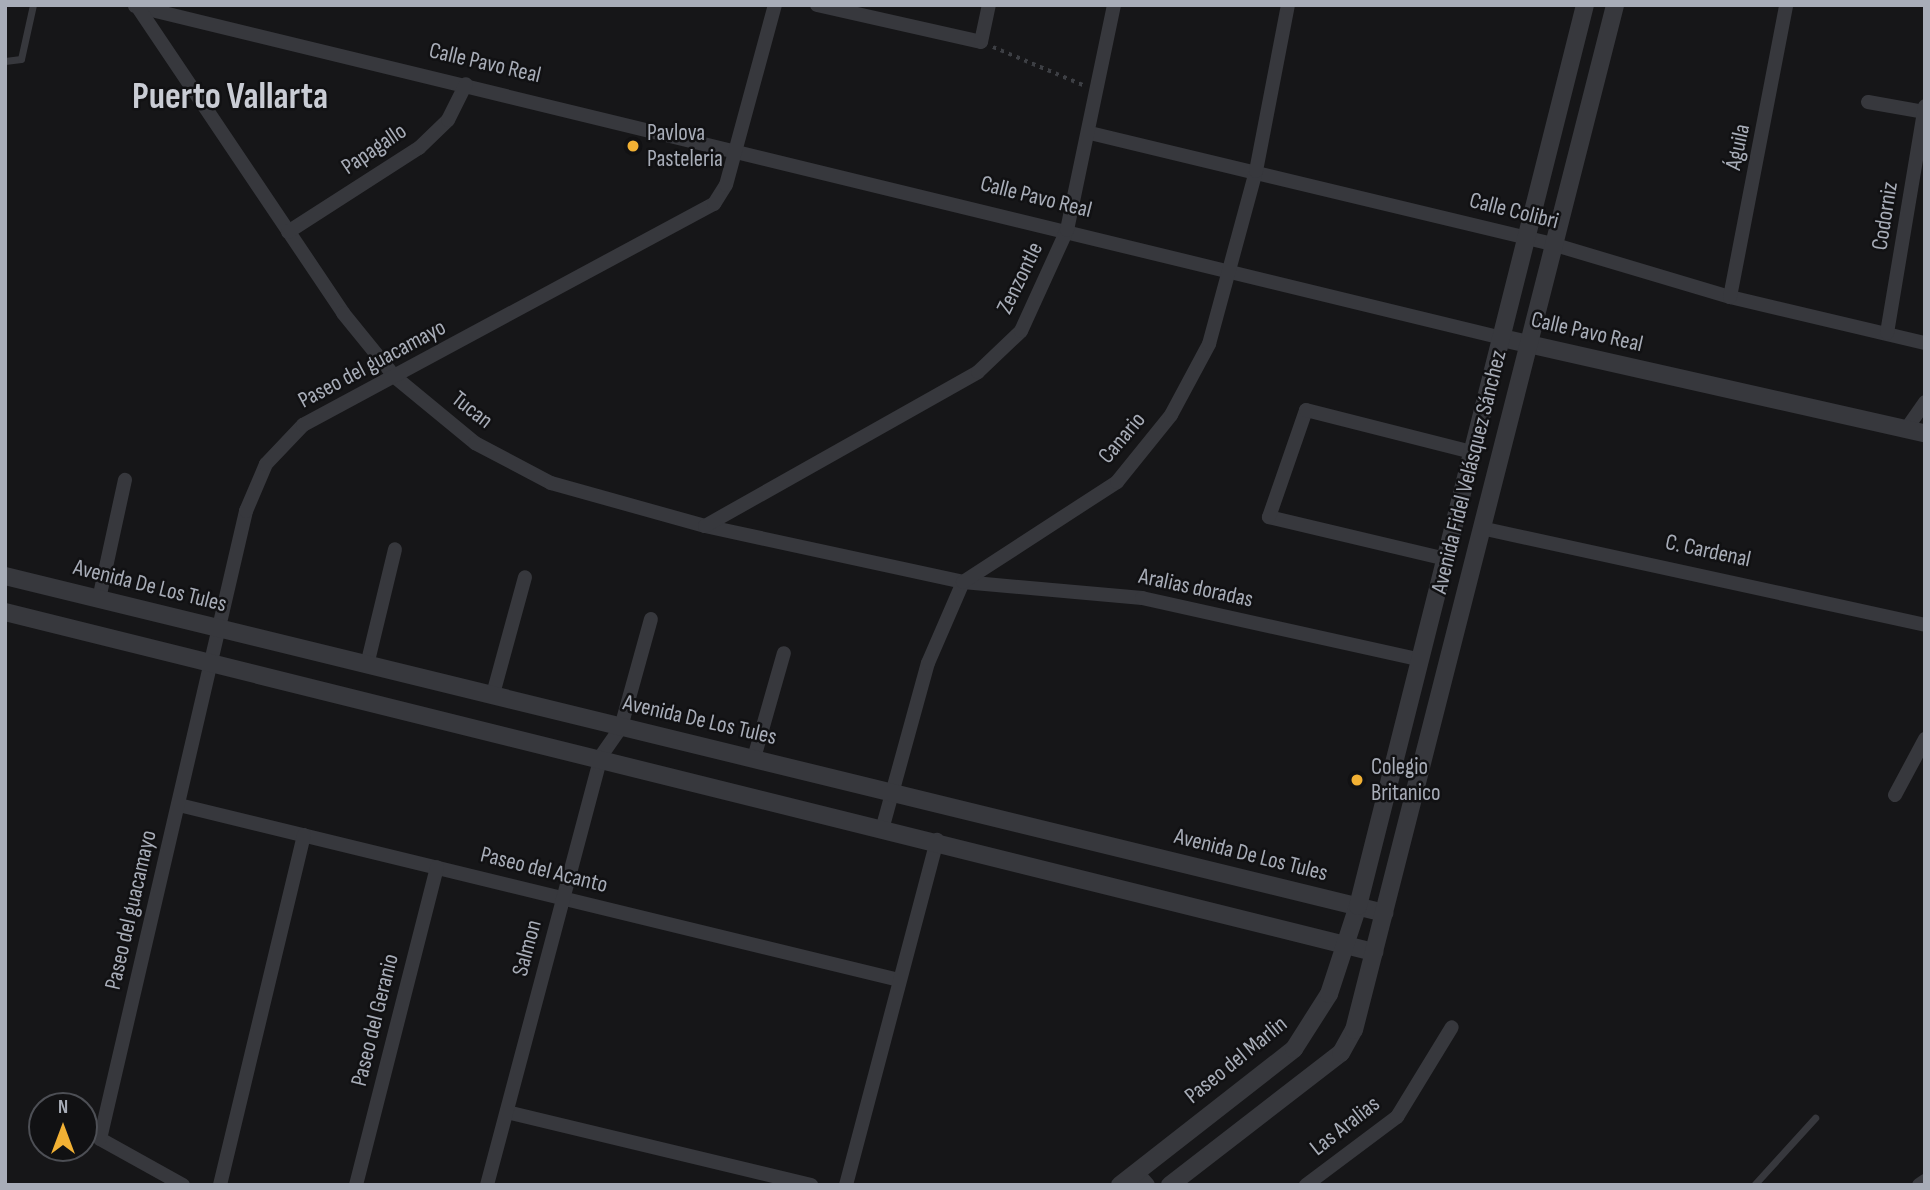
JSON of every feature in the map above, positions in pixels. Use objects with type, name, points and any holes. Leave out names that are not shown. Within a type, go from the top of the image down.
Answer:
[{"type":"street","name":"Paseo del guacamayo","points":[[183,1185],[100,1139],[221,629],[246,511],[266,464],[303,425],[692,220],[714,204],[737,149],[775,5]]},
{"type":"street","points":[[817,5],[981,42],[989,5]]},
{"type":"street","name":"Zenzontle","points":[[705,526],[978,372],[1021,331],[1067,230],[1090,133],[1114,5]]},
{"type":"street","name":"Canario","points":[[963,582],[1116,482],[1171,415],[1209,344],[1232,269],[1256,171],[1288,5]]},
{"type":"street","name":"Avenida Fidel Velásquez Sánchez","points":[[1347,945],[1416,659],[1446,559],[1585,5]]},
{"type":"street","name":"Avenida Fidel Velásquez Sánchez","points":[[1374,951],[1615,5]]},
{"type":"street","name":"Águila","points":[[1730,297],[1786,5]]},
{"type":"street","name":"Calle Pavo Real","points":[[135,6],[1232,269],[1527,344],[1925,433]]},
{"type":"street","name":"Tucan","points":[[135,6],[288,232],[395,377],[475,443],[551,483],[705,526],[963,582]]},
{"type":"street","name":"Papagallo","points":[[288,232],[419,148],[448,120],[466,84]]},
{"type":"street","points":[[1868,102],[1924,110]]},
{"type":"street","name":"Codorniz","points":[[1887,333],[1924,110]]},
{"type":"street","name":"Calle Colibri","points":[[1090,133],[1525,237],[1730,297],[1925,343]]},
{"type":"street","points":[[1907,428],[1925,402]]},
{"type":"street","points":[[1446,559],[1269,517],[1307,410],[1472,452]]},
{"type":"street","points":[[99,599],[125,480]]},
{"type":"street","name":"C. Cardenal","points":[[1481,527],[1925,625]]},
{"type":"street","points":[[367,665],[395,549]]},
{"type":"street","name":"Avenida De Los Tules","points":[[5,576],[1384,913]]},
{"type":"street","points":[[493,694],[525,577]]},
{"type":"street","points":[[883,826],[928,663],[963,582]]},
{"type":"street","name":"Aralias doradas","points":[[963,582],[1142,598],[1416,659]]},
{"type":"street","points":[[5,611],[883,826],[1374,951],[1354,1030],[1340,1053],[1170,1185]]},
{"type":"street","name":"Salmon","points":[[488,1185],[601,756],[621,727],[651,619]]},
{"type":"street","points":[[754,758],[785,653]]},
{"type":"street","points":[[1895,795],[1925,738]]},
{"type":"street","name":"Paseo del Acanto","points":[[179,805],[899,980]]},
{"type":"street","points":[[220,1185],[303,835]]},
{"type":"street","points":[[846,1185],[937,840]]},
{"type":"street","name":"Paseo del Geranio","points":[[356,1185],[437,867]]},
{"type":"street","name":"Paseo del Marlin","points":[[1120,1185],[1142,1178],[1294,1049],[1317,1018],[1347,945]]},
{"type":"street","name":"Las Aralias","points":[[1306,1185],[1397,1117],[1452,1027]]},
{"type":"street","points":[[507,1112],[811,1185]]},
{"type":"street","points":[[1919,1185],[1925,1181]]},
{"type":"lane","points":[[5,61],[21,59],[33,5]]},
{"type":"lane","points":[[1754,1185],[1815,1118]]},
{"type":"path","points":[[981,42],[1098,91]]},
{"type":"place","name":"Pavlova Pasteleria","points":[[633,146]]},
{"type":"place","name":"Colegio Britanico","points":[[1357,780]]},
{"type":"district","name":"Puerto Vallarta","points":[[230,97]]}]
